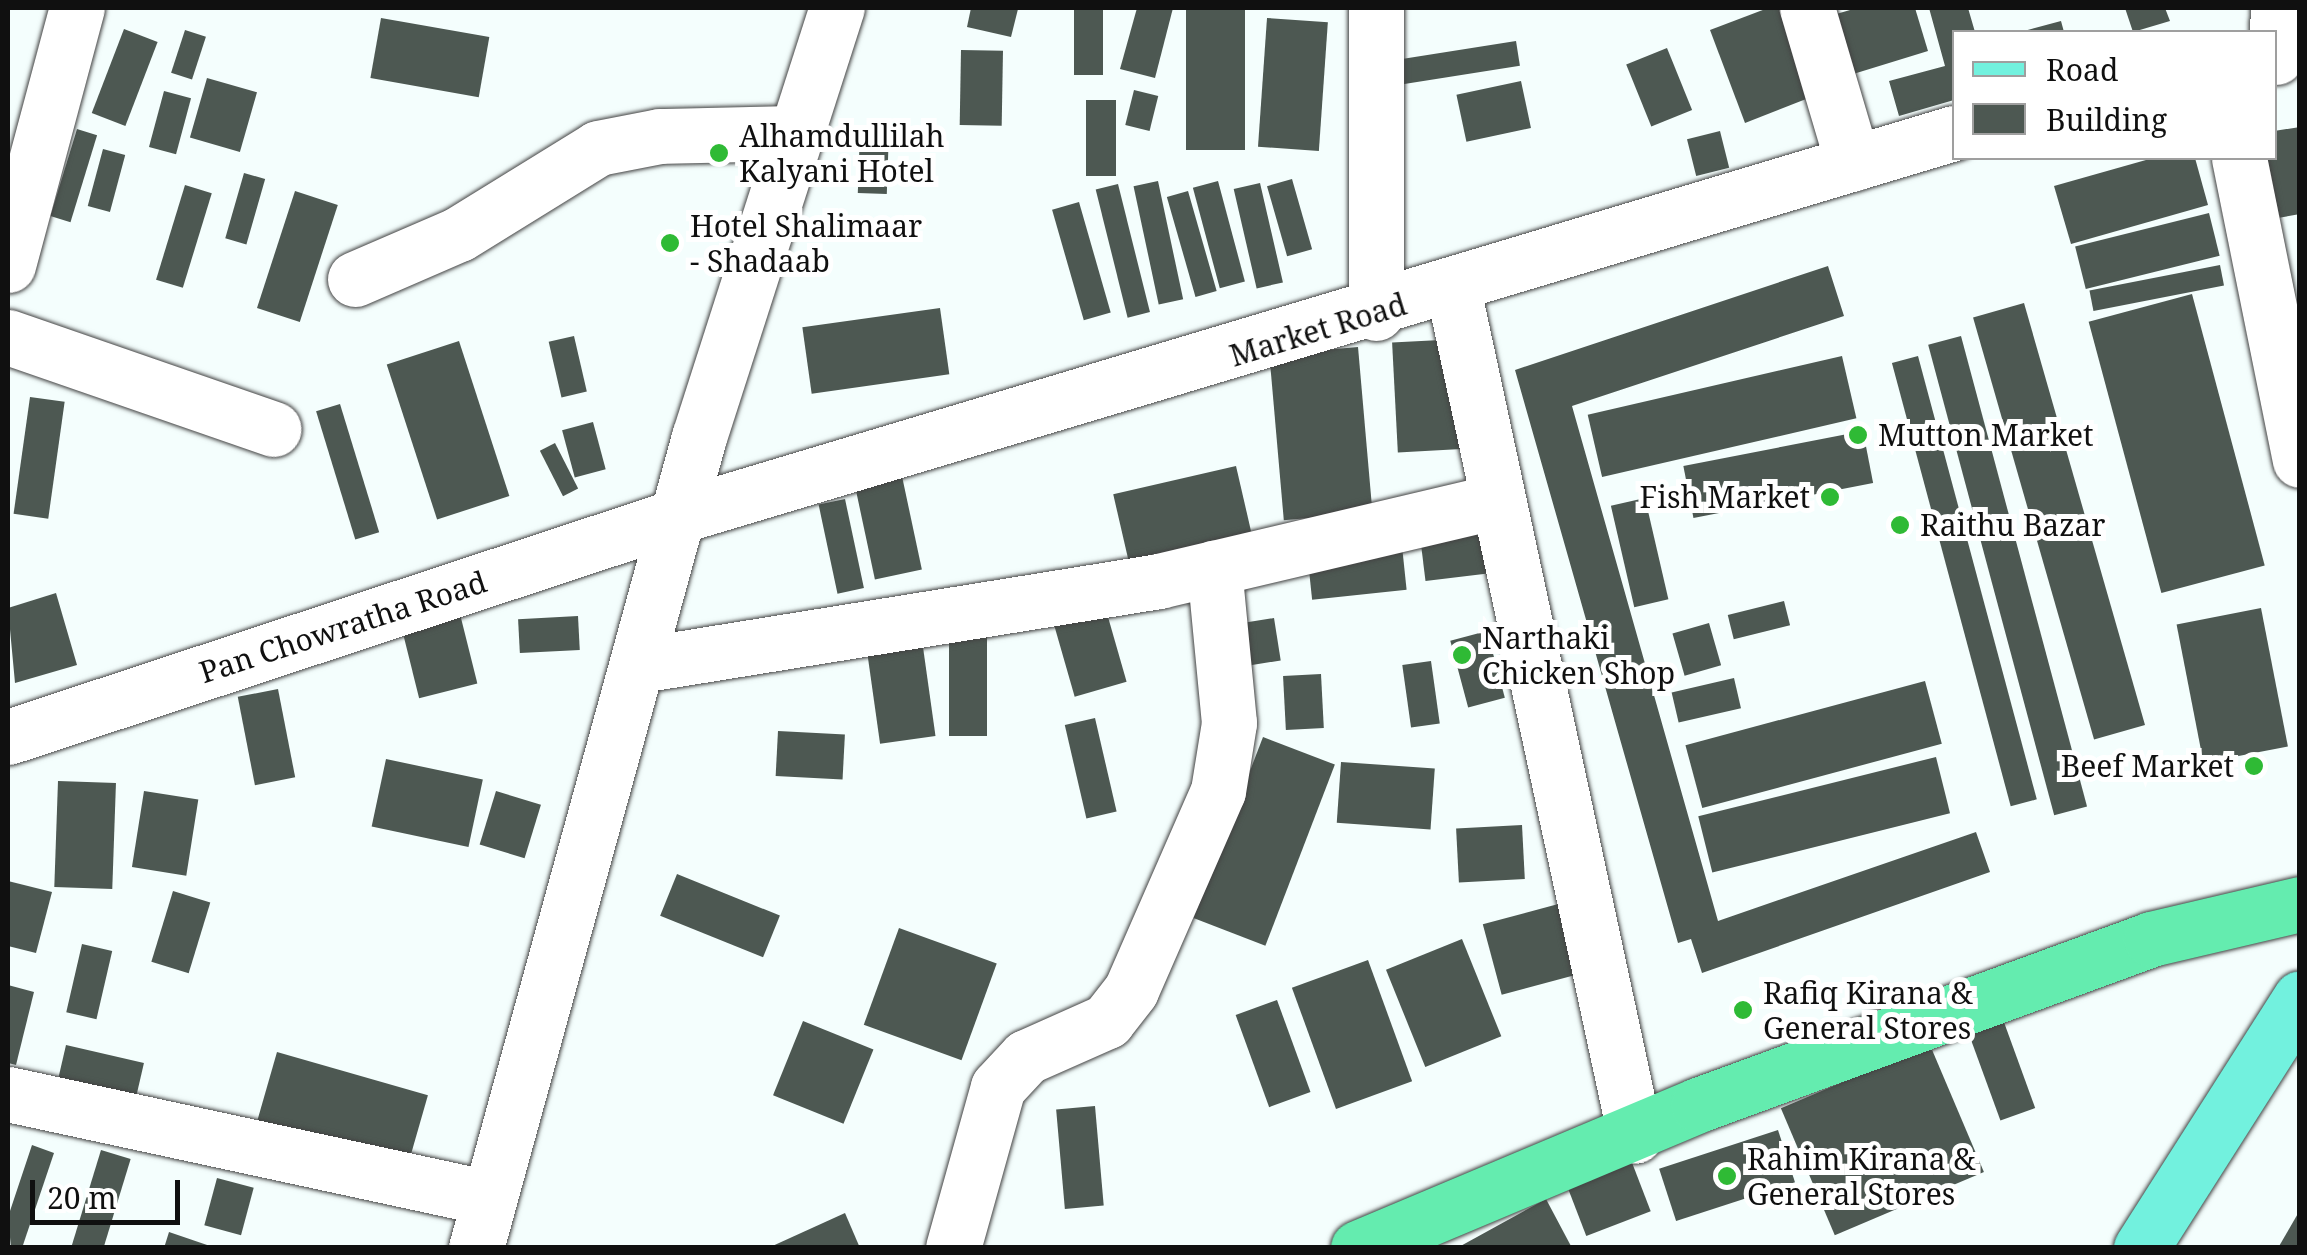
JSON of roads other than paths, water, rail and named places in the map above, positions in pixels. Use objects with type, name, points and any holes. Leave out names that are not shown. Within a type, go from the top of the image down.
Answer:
[{"type":"highway","points":[[1358,1248],[1635,1136],[2151,940],[2300,904]]},
{"type":"main road","points":[[2141,1248],[2300,998]]},
{"type":"street","points":[[10,248],[78,8]]},
{"type":"street","points":[[8,1094],[480,1222],[640,665],[678,516],[838,8]]},
{"type":"street","points":[[1376,8],[1376,313]]},
{"type":"street","points":[[1807,8],[1853,163]]},
{"type":"street","points":[[355,279],[459,234],[598,148],[660,136],[797,132]]},
{"type":"street","name":"Market Road","points":[[678,516],[1376,313],[1952,135]]},
{"type":"street","points":[[2239,160],[2300,460]]},
{"type":"street","points":[[1453,289],[1492,502],[1635,1136]]},
{"type":"street","points":[[8,336],[272,430]]},
{"type":"street","points":[[640,665],[940,623],[1214,568],[1492,502]]},
{"type":"street","name":"Pan Chowratha Road","points":[[8,738],[678,516]]},
{"type":"street","points":[[953,1248],[998,1087],[1026,1056],[1108,1021],[1131,990],[1218,791],[1228,723],[1214,568]]},
{"type":"place","name":"Alhamdullilah Kalyani Hotel","points":[[719,153]]},
{"type":"place","name":"Hotel Shalimaar - Shadaab","points":[[670,243]]},
{"type":"place","name":"Mutton Market","points":[[1858,435]]},
{"type":"place","name":"Fish Market","points":[[1830,497]]},
{"type":"place","name":"Raithu Bazar","points":[[1900,525]]},
{"type":"place","name":"Narthaki Chicken Shop","points":[[1462,655]]},
{"type":"place","name":"Beef Market","points":[[2254,766]]},
{"type":"place","name":"Rafiq Kirana & General Stores","points":[[1743,1010]]},
{"type":"place","name":"Rahim Kirana & General Stores","points":[[1727,1176]]}]
